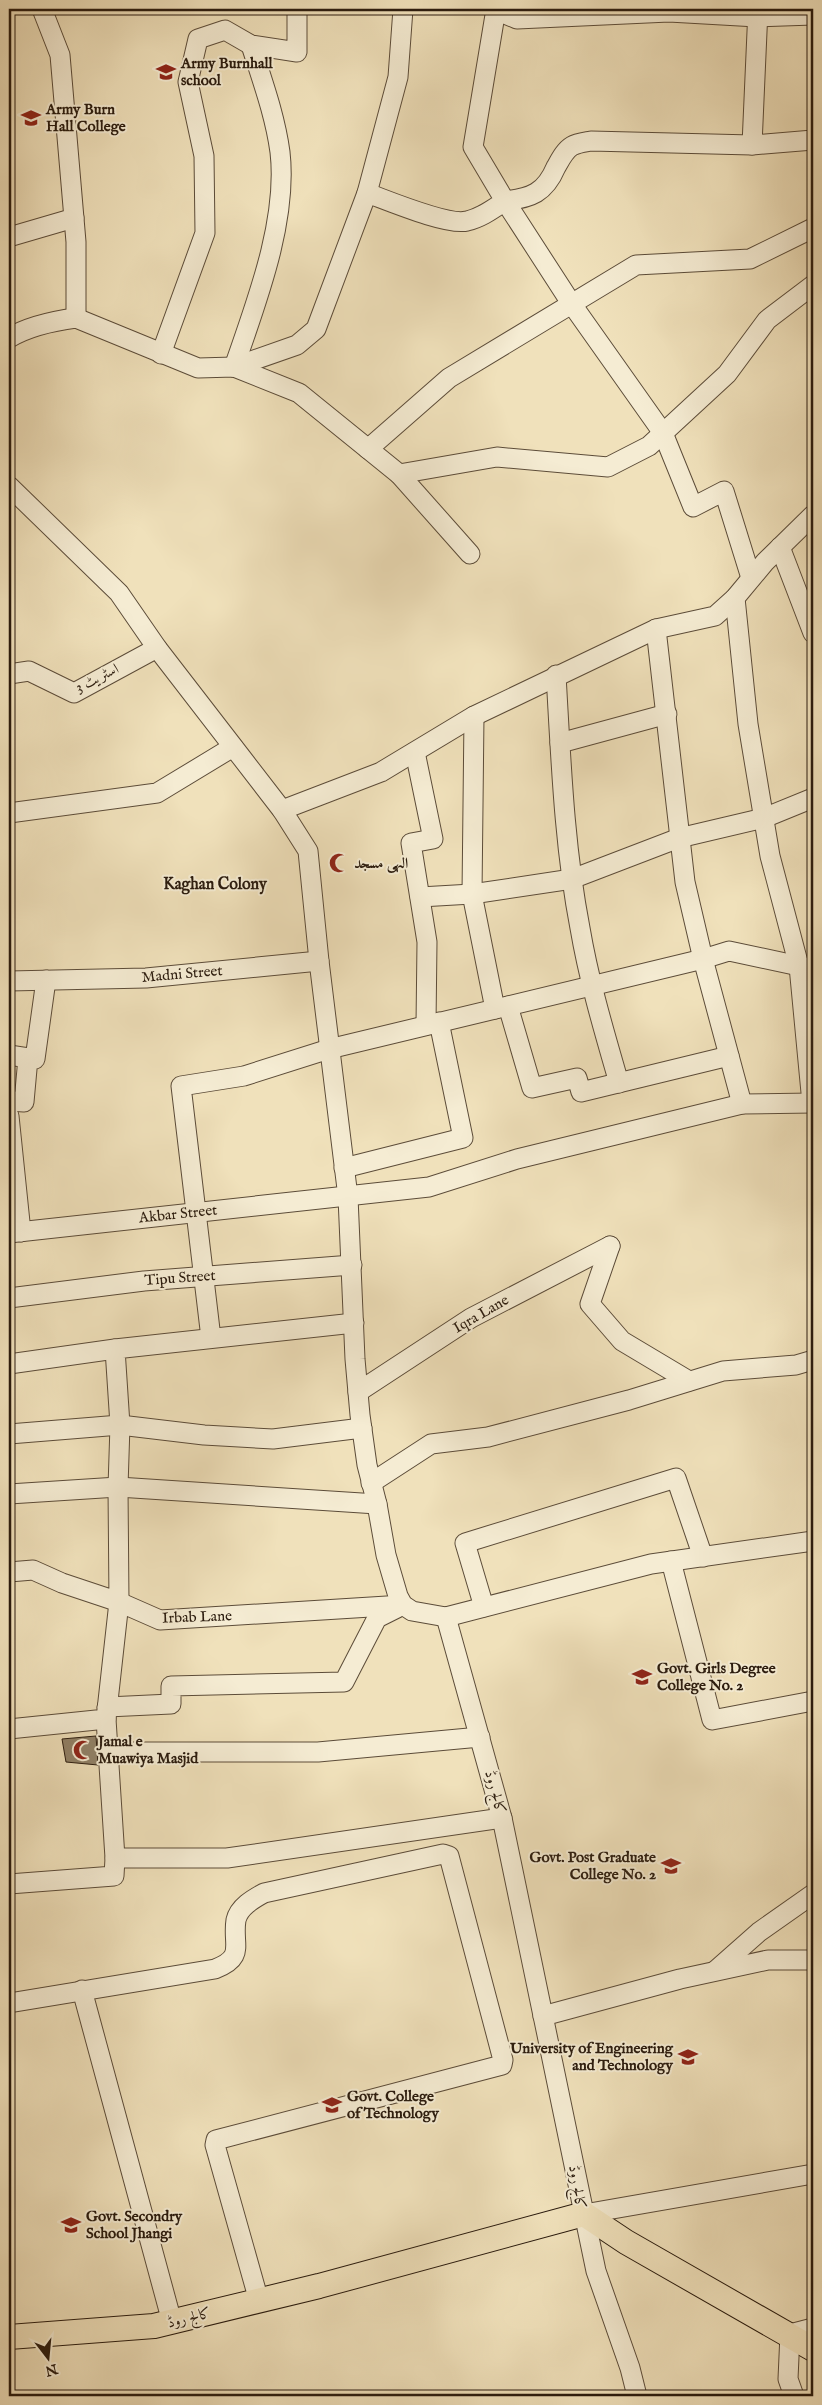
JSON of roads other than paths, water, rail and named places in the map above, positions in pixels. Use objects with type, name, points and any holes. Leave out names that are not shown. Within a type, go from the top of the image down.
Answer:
[{"type":"main road","name":"کالج روڈ","points":[[9,2337],[154,2326],[260,2301],[584,2214]]},
{"type":"main road","points":[[584,2214],[684,2277],[790,2334],[813,2349]]},
{"type":"street","points":[[42,9],[60,55],[76,242],[76,318]]},
{"type":"street","points":[[161,354],[205,233],[204,156],[188,82],[198,39],[225,30],[251,45],[297,52],[297,9]]},
{"type":"street","points":[[9,338],[19,332],[57,320],[76,318],[198,368],[234,367],[297,345],[316,329],[367,193],[398,77],[403,9]]},
{"type":"street","points":[[751,578],[724,492],[693,507],[663,433],[571,303],[505,201],[473,147],[495,9],[517,20],[669,12],[813,15]]},
{"type":"street","points":[[752,145],[757,13]]},
{"type":"street","points":[[234,367],[267,272],[279,198],[280,153],[272,110],[251,45]]},
{"type":"street","points":[[367,193],[446,220],[466,222],[483,215],[505,201],[524,199],[541,191],[554,173],[561,158],[572,146],[591,141],[752,145],[813,140]]},
{"type":"street","points":[[9,237],[74,218]]},
{"type":"street","points":[[368,449],[449,378],[636,264],[750,259],[813,228]]},
{"type":"street","points":[[399,474],[497,458],[608,467],[648,446],[663,433],[726,374],[767,320],[813,284]]},
{"type":"street","points":[[234,367],[300,393],[399,474],[470,554]]},
{"type":"street","points":[[10,489],[119,593],[157,648],[282,810],[308,851],[318,961],[348,1197],[358,1392],[362,1428],[386,1555],[398,1596],[403,1605],[412,1611],[446,1617],[651,1564],[813,1541]]},
{"type":"street","points":[[282,810],[381,772],[474,716],[656,628],[715,616],[735,598],[751,578],[813,514]]},
{"type":"street","points":[[780,547],[813,633]]},
{"type":"street","points":[[735,598],[748,724],[770,856],[806,967],[813,1103]]},
{"type":"street","points":[[656,628],[685,882],[703,959],[742,1104]]},
{"type":"street","name":"اسٹریٹ 3","points":[[9,674],[29,670],[74,693],[157,648]]},
{"type":"street","points":[[556,675],[565,823],[572,879],[591,986],[619,1083]]},
{"type":"street","points":[[560,743],[666,714]]},
{"type":"street","points":[[474,716],[472,894],[502,1007],[532,1088],[577,1078],[581,1092],[729,1056]]},
{"type":"street","points":[[9,813],[157,793],[233,747]]},
{"type":"street","points":[[344,1168],[463,1138],[433,1024],[427,942],[411,843],[433,839],[415,752]]},
{"type":"street","points":[[420,897],[472,894],[572,879],[679,838],[764,818],[813,798]]},
{"type":"street","points":[[211,1338],[181,1086],[244,1076],[329,1049],[703,959],[729,951],[806,967]]},
{"type":"street","name":"Madni Street","points":[[9,981],[146,978],[318,961]]},
{"type":"street","points":[[9,1055],[35,1059],[46,980]]},
{"type":"street","points":[[9,1101],[24,1102],[28,1058]]},
{"type":"street","name":"Akbar Street","points":[[15,1232],[348,1197],[429,1186],[518,1159],[742,1104],[813,1103]]},
{"type":"street","points":[[9,1116],[15,1232]]},
{"type":"street","name":"Iqra Lane","points":[[358,1392],[472,1318],[610,1246],[590,1304],[622,1341],[689,1381]]},
{"type":"street","name":"Tipu Street","points":[[9,1298],[144,1281],[352,1265]]},
{"type":"street","points":[[9,1364],[115,1349],[354,1323]]},
{"type":"street","points":[[9,1884],[110,1877],[114,1876],[116,1871],[106,1713],[119,1602],[118,1487],[120,1425],[115,1349]]},
{"type":"street","points":[[371,1483],[431,1444],[488,1437],[628,1400],[724,1370],[796,1365],[813,1360]]},
{"type":"street","points":[[9,1434],[120,1425],[204,1435],[273,1439],[362,1428]]},
{"type":"street","points":[[484,1607],[465,1543],[676,1478],[703,1557]]},
{"type":"street","points":[[9,1494],[118,1487],[377,1504]]},
{"type":"street","points":[[671,1561],[712,1720],[813,1701]]},
{"type":"street","name":"Irbab Lane","points":[[9,1572],[33,1570],[62,1583],[119,1602],[160,1620],[403,1605]]},
{"type":"street","points":[[9,1729],[171,1704],[171,1686],[344,1682],[377,1618],[403,1605]]},
{"type":"street","name":"کالج روڈ","points":[[446,1617],[502,1818],[584,2214]]},
{"type":"street","points":[[108,1752],[318,1752],[480,1737]]},
{"type":"street","points":[[115,1858],[227,1858],[502,1818]]},
{"type":"street","points":[[9,2003],[215,1969],[229,1963],[237,1950],[236,1918],[248,1902],[264,1893],[443,1854],[449,1856],[503,2060],[502,2065],[216,2140],[215,2145],[260,2301]]},
{"type":"street","points":[[715,1972],[759,1932],[813,1894]]},
{"type":"street","points":[[543,2016],[768,1960],[813,1960]]},
{"type":"street","points":[[82,1990],[172,2322]]},
{"type":"street","points":[[637,2396],[630,2368],[596,2271],[584,2214],[813,2174]]},
{"type":"street","points":[[794,2396],[788,2379],[790,2334],[813,2328]]},
{"type":"place","name":"Army Burnhall school","points":[[166,72]]},
{"type":"place","name":"Army Burn Hall College","points":[[31,118]]},
{"type":"place","name":"الہی مسجد","points":[[339,863]]},
{"type":"place","name":"Govt. Girls Degree College No. 2","points":[[642,1677]]},
{"type":"place","name":"Jamal e Muawiya Masjid","points":[[83,1750]]},
{"type":"place","name":"Govt. Post Graduate College No. 2","points":[[671,1866]]},
{"type":"place","name":"University of Engineering and Technology","points":[[688,2057]]},
{"type":"place","name":"Govt. College of Technology","points":[[332,2105]]},
{"type":"place","name":"Govt. Secondry School Jhangi","points":[[71,2225]]},
{"type":"district","name":"Kaghan Colony","points":[[215,885]]}]
